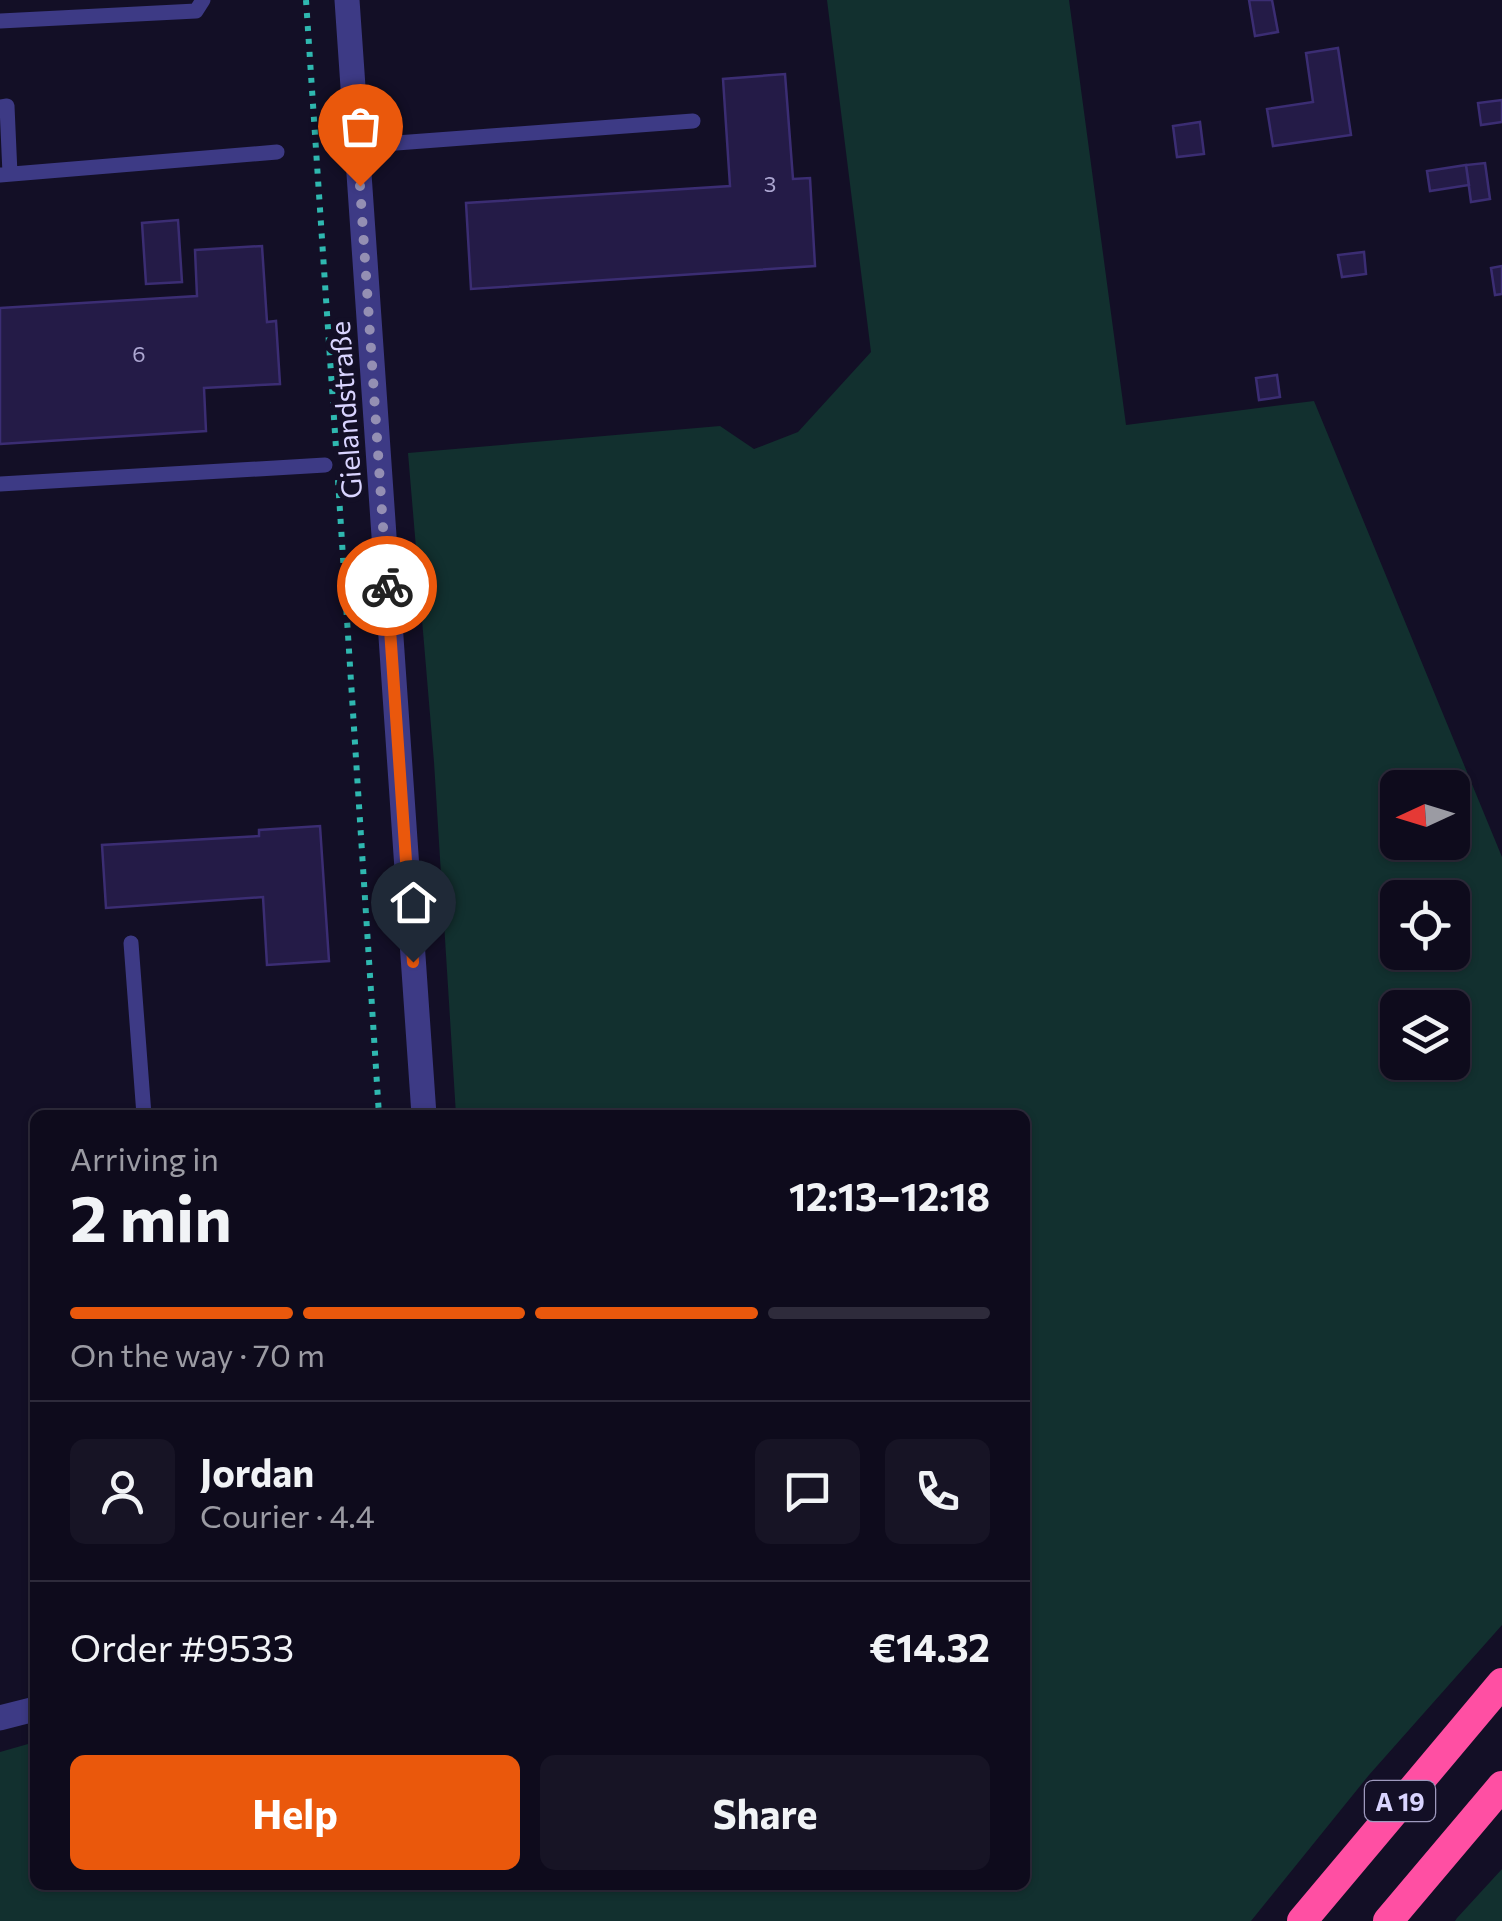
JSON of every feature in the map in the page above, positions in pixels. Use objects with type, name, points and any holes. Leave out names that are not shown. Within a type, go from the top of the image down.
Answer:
[{"type":"highway","name":"A 19","points":[[1302,1921],[1502,1683]]},
{"type":"highway","name":"A 19","points":[[1388,1921],[1502,1786]]},
{"type":"street","name":"Gielandstraße","points":[[347,0],[424,1110]]},
{"type":"street","points":[[0,1718],[30,1710]]},
{"type":"lane","points":[[0,21],[196,11],[203,0]]},
{"type":"lane","points":[[0,106],[7,106],[5,175],[277,152]]},
{"type":"lane","points":[[384,144],[693,122]]},
{"type":"lane","points":[[0,484],[325,465]]},
{"type":"lane","points":[[131,943],[144,1110]]},
{"type":"path","points":[[306,0],[379,1110]]},
{"type":"green space","points":[[827,0],[1069,0],[1126,425],[1314,401],[1466,770],[1380,770],[1380,860],[1470,860],[1470,779],[1502,857],[1502,1625],[1369,1775],[1251,1921],[0,1921],[0,1752],[30,1743],[30,1890],[1030,1890],[1030,1110],[456,1110],[434,762],[408,453],[720,426],[754,449],[798,432],[871,352]]},
{"type":"green space","points":[[1502,1869],[1502,1921],[1455,1921],[1457,1918]]},
{"type":"building","points":[[1249,0],[1272,0],[1278,32],[1255,36]]},
{"type":"building","points":[[1338,48],[1351,135],[1273,146],[1267,109],[1313,102],[1306,53]]},
{"type":"building","points":[[785,74],[793,179],[810,178],[815,266],[471,289],[466,203],[730,186],[723,79]]},
{"type":"building","points":[[1502,100],[1502,122],[1481,125],[1478,103]]},
{"type":"building","points":[[1200,122],[1204,154],[1177,157],[1173,126]]},
{"type":"building","points":[[1485,163],[1490,199],[1471,202],[1466,165]]},
{"type":"building","points":[[1466,165],[1469,185],[1430,191],[1427,171]]},
{"type":"building","points":[[178,220],[182,282],[146,284],[142,223]]},
{"type":"building","points":[[262,246],[267,322],[276,321],[280,384],[204,388],[206,431],[0,444],[0,308],[197,296],[195,250]]},
{"type":"building","points":[[1364,252],[1366,274],[1342,277],[1338,255]]},
{"type":"building","points":[[1502,266],[1502,294],[1495,295],[1491,268]]},
{"type":"building","points":[[1277,375],[1280,397],[1259,400],[1256,378]]},
{"type":"building","points":[[320,826],[329,961],[267,965],[263,897],[106,908],[102,845],[259,836],[259,830]]},
{"type":"way so far","points":[[360,186],[387,586]]},
{"type":"route","points":[[387,586],[413,962]]}]
